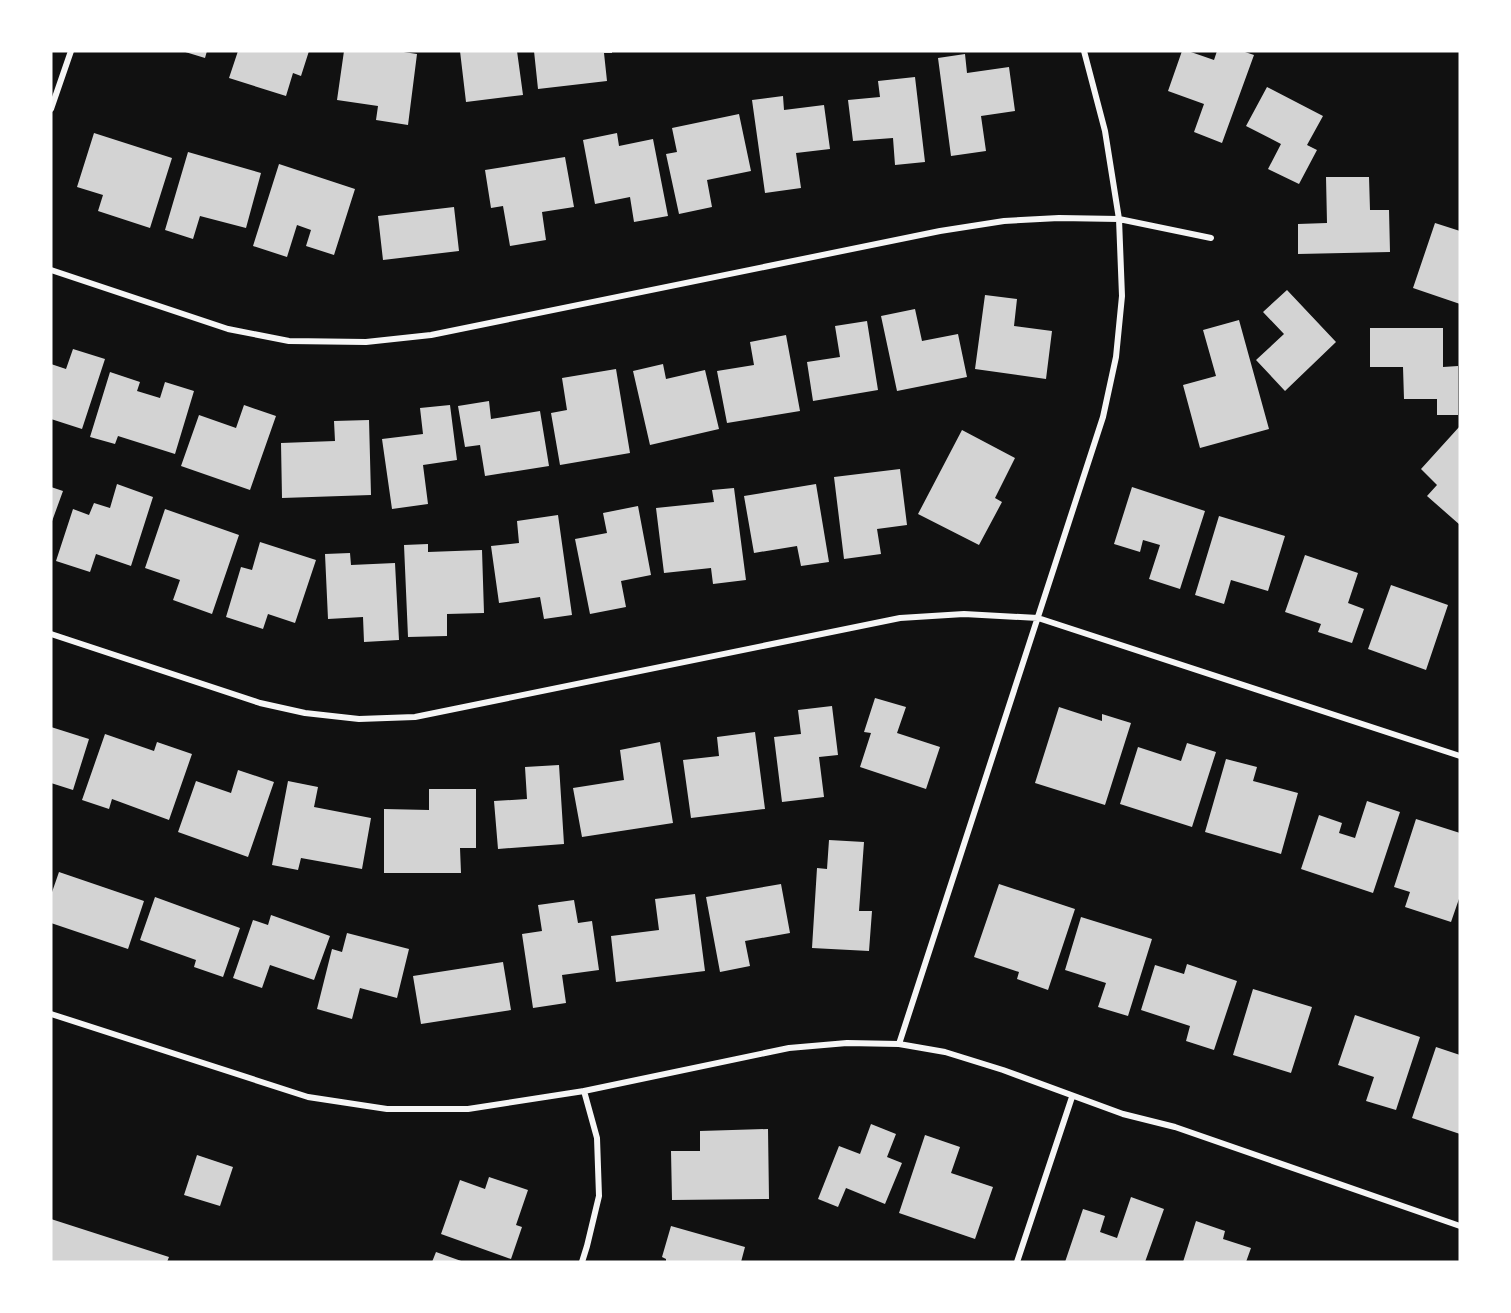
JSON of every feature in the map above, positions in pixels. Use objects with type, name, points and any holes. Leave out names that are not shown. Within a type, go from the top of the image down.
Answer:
[{"type":"street","points":[[51,109],[71,51]]},
{"type":"street","points":[[899,1044],[1103,417],[1116,357],[1122,296],[1119,219],[1105,131],[1083,51]]},
{"type":"street","points":[[51,270],[228,329],[289,341],[366,342],[431,335],[940,231],[1015,220],[1119,219],[1211,238]]},
{"type":"street","points":[[51,634],[260,703],[305,713],[359,719],[416,717],[900,618],[964,614],[1038,618],[1460,756]]},
{"type":"street","points":[[51,1014],[308,1097],[387,1109],[468,1109],[584,1091],[789,1048],[847,1043],[899,1044],[945,1052],[1003,1070],[1072,1097],[1122,1114],[1175,1127],[1460,1226]]},
{"type":"street","points":[[582,1262],[599,1196],[597,1138],[584,1091]]},
{"type":"street","points":[[1017,1262],[1072,1097]]},
{"type":"building","points":[[182,51],[207,51],[205,58]]},
{"type":"building","points":[[238,51],[309,51],[301,76],[293,73],[286,96],[229,78]]},
{"type":"building","points":[[344,51],[397,51],[417,54],[408,125],[376,120],[378,106],[337,100]]},
{"type":"building","points":[[460,51],[517,51],[523,95],[466,102]]},
{"type":"building","points":[[534,51],[612,51],[612,53],[604,53],[607,81],[538,89]]},
{"type":"building","points":[[1182,51],[1214,60],[1217,51],[1242,51],[1254,55],[1222,143],[1194,132],[1204,104],[1168,91]]},
{"type":"building","points":[[965,54],[967,73],[1009,67],[1015,111],[981,116],[986,151],[951,156],[938,58]]},
{"type":"building","points":[[915,77],[925,162],[895,165],[893,138],[853,141],[848,100],[880,97],[878,81]]},
{"type":"building","points":[[1267,87],[1323,116],[1307,145],[1317,150],[1299,184],[1268,169],[1281,144],[1246,126]]},
{"type":"building","points":[[783,96],[784,110],[824,105],[830,149],[796,153],[801,188],[765,193],[752,100]]},
{"type":"building","points":[[739,114],[751,171],[707,180],[712,207],[679,214],[666,154],[677,152],[672,128]]},
{"type":"building","points":[[94,133],[172,158],[150,228],[98,211],[103,195],[77,187]]},
{"type":"building","points":[[617,133],[619,146],[653,139],[668,216],[634,222],[630,197],[595,204],[583,140]]},
{"type":"building","points":[[188,152],[261,173],[246,228],[200,216],[193,239],[165,230]]},
{"type":"building","points":[[565,157],[574,207],[542,212],[546,240],[510,246],[503,206],[491,208],[485,170]]},
{"type":"building","points":[[279,164],[355,189],[334,255],[306,246],[311,230],[297,225],[287,257],[253,246]]},
{"type":"building","points":[[1326,177],[1369,177],[1370,210],[1389,210],[1390,252],[1298,254],[1298,224],[1327,223]]},
{"type":"building","points":[[454,207],[459,251],[383,260],[378,216]]},
{"type":"building","points":[[1435,223],[1460,231],[1460,304],[1413,288]]},
{"type":"building","points":[[1287,290],[1336,342],[1285,391],[1256,360],[1284,334],[1263,312]]},
{"type":"building","points":[[985,295],[1017,299],[1014,326],[1052,331],[1046,379],[975,369]]},
{"type":"building","points":[[915,309],[922,341],[958,334],[967,377],[897,391],[881,316]]},
{"type":"building","points":[[1239,320],[1269,429],[1200,448],[1183,385],[1216,376],[1203,330]]},
{"type":"building","points":[[867,321],[878,390],[813,401],[807,362],[840,357],[835,326]]},
{"type":"building","points":[[1370,328],[1443,328],[1443,367],[1458,366],[1458,415],[1437,415],[1437,399],[1404,399],[1403,367],[1370,367]]},
{"type":"building","points":[[786,335],[800,411],[727,423],[717,371],[754,365],[750,342]]},
{"type":"building","points":[[73,349],[105,359],[82,429],[51,419],[51,364],[66,369]]},
{"type":"building","points":[[663,364],[666,379],[705,370],[719,429],[650,445],[633,371]]},
{"type":"building","points":[[616,369],[630,453],[560,465],[551,413],[567,410],[562,378]]},
{"type":"building","points":[[110,372],[140,382],[137,391],[160,398],[165,382],[194,391],[175,454],[118,436],[115,444],[90,437]]},
{"type":"building","points":[[489,401],[491,419],[540,411],[549,466],[485,476],[480,445],[465,447],[458,406]]},
{"type":"building","points":[[244,405],[276,416],[250,490],[181,466],[199,415],[236,428]]},
{"type":"building","points":[[450,405],[457,460],[423,465],[428,504],[392,509],[382,439],[423,434],[420,408]]},
{"type":"building","points":[[369,420],[371,495],[282,498],[281,443],[335,441],[334,421]]},
{"type":"building","points":[[1460,426],[1460,525],[1427,496],[1437,485],[1421,469]]},
{"type":"building","points":[[962,430],[1015,458],[995,498],[1002,502],[979,545],[918,514]]},
{"type":"building","points":[[900,469],[907,525],[877,529],[881,554],[844,559],[834,477]]},
{"type":"building","points":[[117,484],[153,497],[131,566],[96,554],[90,572],[56,561],[73,509],[89,515],[94,503],[110,508]]},
{"type":"building","points":[[816,484],[829,562],[801,566],[797,546],[754,553],[744,496]]},
{"type":"building","points":[[51,487],[63,491],[51,524]]},
{"type":"building","points":[[1132,487],[1205,511],[1180,589],[1149,579],[1160,545],[1143,540],[1140,552],[1114,544]]},
{"type":"building","points":[[734,488],[746,580],[713,584],[711,568],[664,573],[656,508],[714,502],[712,490]]},
{"type":"building","points":[[638,506],[651,575],[621,581],[626,607],[590,614],[575,539],[607,533],[603,513]]},
{"type":"building","points":[[165,509],[239,535],[212,614],[173,600],[180,580],[145,568]]},
{"type":"building","points":[[558,515],[572,615],[544,619],[540,597],[499,603],[491,546],[519,543],[517,521]]},
{"type":"building","points":[[1219,516],[1285,536],[1268,591],[1231,580],[1224,604],[1195,595]]},
{"type":"building","points":[[260,542],[316,560],[295,623],[268,614],[263,629],[226,617],[241,567],[252,570]]},
{"type":"building","points":[[428,544],[428,552],[482,550],[484,613],[447,614],[447,636],[408,637],[404,545]]},
{"type":"building","points":[[350,553],[351,565],[395,563],[399,640],[364,642],[363,617],[328,619],[325,554]]},
{"type":"building","points":[[1305,555],[1358,573],[1348,603],[1364,609],[1352,643],[1318,632],[1321,624],[1285,612]]},
{"type":"building","points":[[1391,585],[1448,605],[1426,670],[1368,649]]},
{"type":"building","points":[[875,698],[906,707],[897,733],[940,747],[926,789],[860,767],[871,733],[864,732]]},
{"type":"building","points":[[832,706],[838,755],[819,757],[824,797],[782,802],[774,737],[801,734],[798,710]]},
{"type":"building","points":[[1059,707],[1102,721],[1102,714],[1131,723],[1105,805],[1035,783]]},
{"type":"building","points":[[51,727],[89,739],[73,790],[51,783]]},
{"type":"building","points":[[755,732],[765,809],[691,818],[683,760],[719,756],[717,737]]},
{"type":"building","points":[[105,734],[154,751],[157,742],[192,754],[169,820],[112,799],[109,809],[82,800]]},
{"type":"building","points":[[660,742],[673,823],[582,837],[573,788],[624,780],[620,750]]},
{"type":"building","points":[[1187,743],[1216,752],[1192,827],[1120,804],[1138,747],[1181,761]]},
{"type":"building","points":[[1226,759],[1257,767],[1253,781],[1298,793],[1281,854],[1205,832]]},
{"type":"building","points":[[559,765],[564,844],[498,849],[494,801],[527,799],[525,767]]},
{"type":"building","points":[[238,770],[274,782],[248,857],[178,832],[196,781],[231,793]]},
{"type":"building","points":[[288,781],[318,787],[314,807],[371,818],[362,869],[301,858],[298,870],[272,865]]},
{"type":"building","points":[[429,789],[476,789],[476,848],[460,848],[461,873],[384,873],[384,809],[429,810]]},
{"type":"building","points":[[1367,801],[1400,812],[1373,893],[1301,869],[1319,815],[1342,823],[1339,833],[1355,838]]},
{"type":"building","points":[[1416,819],[1460,833],[1460,896],[1451,922],[1405,907],[1410,892],[1394,887]]},
{"type":"building","points":[[829,840],[864,842],[859,911],[872,911],[869,951],[812,948],[817,868],[827,869]]},
{"type":"building","points":[[59,872],[144,901],[128,949],[51,923],[51,895]]},
{"type":"building","points":[[781,884],[790,933],[745,941],[750,966],[720,972],[706,897]]},
{"type":"building","points":[[999,884],[1075,909],[1048,990],[1017,979],[1019,972],[974,957]]},
{"type":"building","points":[[695,894],[705,971],[616,982],[611,936],[659,930],[655,899]]},
{"type":"building","points":[[155,897],[240,928],[223,977],[194,967],[196,960],[140,940]]},
{"type":"building","points":[[574,900],[578,923],[592,921],[599,970],[562,975],[566,1003],[533,1008],[522,934],[542,931],[538,905]]},
{"type":"building","points":[[271,915],[330,936],[314,980],[270,965],[262,988],[233,978],[253,920],[268,925]]},
{"type":"building","points":[[1081,917],[1152,939],[1128,1016],[1098,1007],[1106,983],[1065,970]]},
{"type":"building","points":[[347,933],[409,949],[397,998],[360,988],[352,1019],[317,1009],[332,949],[342,952]]},
{"type":"building","points":[[503,962],[511,1010],[421,1024],[413,976]]},
{"type":"building","points":[[1187,964],[1237,981],[1214,1050],[1186,1041],[1190,1026],[1141,1010],[1155,965],[1184,974]]},
{"type":"building","points":[[1253,989],[1312,1007],[1291,1073],[1233,1055]]},
{"type":"building","points":[[1355,1015],[1420,1037],[1396,1110],[1366,1101],[1374,1077],[1338,1065]]},
{"type":"building","points":[[1436,1047],[1460,1055],[1460,1134],[1412,1118]]},
{"type":"building","points":[[871,1124],[896,1134],[887,1157],[902,1163],[885,1204],[846,1188],[838,1207],[818,1199],[839,1146],[860,1154]]},
{"type":"building","points":[[768,1129],[769,1199],[672,1200],[671,1151],[700,1151],[700,1131]]},
{"type":"building","points":[[925,1135],[960,1147],[951,1173],[993,1187],[975,1239],[899,1213]]},
{"type":"building","points":[[197,1155],[233,1167],[220,1206],[184,1195]]},
{"type":"building","points":[[489,1177],[528,1190],[516,1225],[522,1227],[511,1259],[441,1234],[460,1180],[485,1189]]},
{"type":"building","points":[[1131,1197],[1164,1209],[1145,1262],[1065,1262],[1083,1209],[1105,1216],[1100,1232],[1117,1238]]},
{"type":"building","points":[[51,1219],[169,1257],[167,1262],[51,1262]]},
{"type":"building","points":[[1196,1221],[1225,1231],[1223,1239],[1251,1248],[1246,1262],[1183,1262]]},
{"type":"building","points":[[671,1226],[745,1247],[741,1262],[666,1262],[666,1259],[662,1257]]},
{"type":"building","points":[[436,1252],[464,1262],[432,1262]]}]
